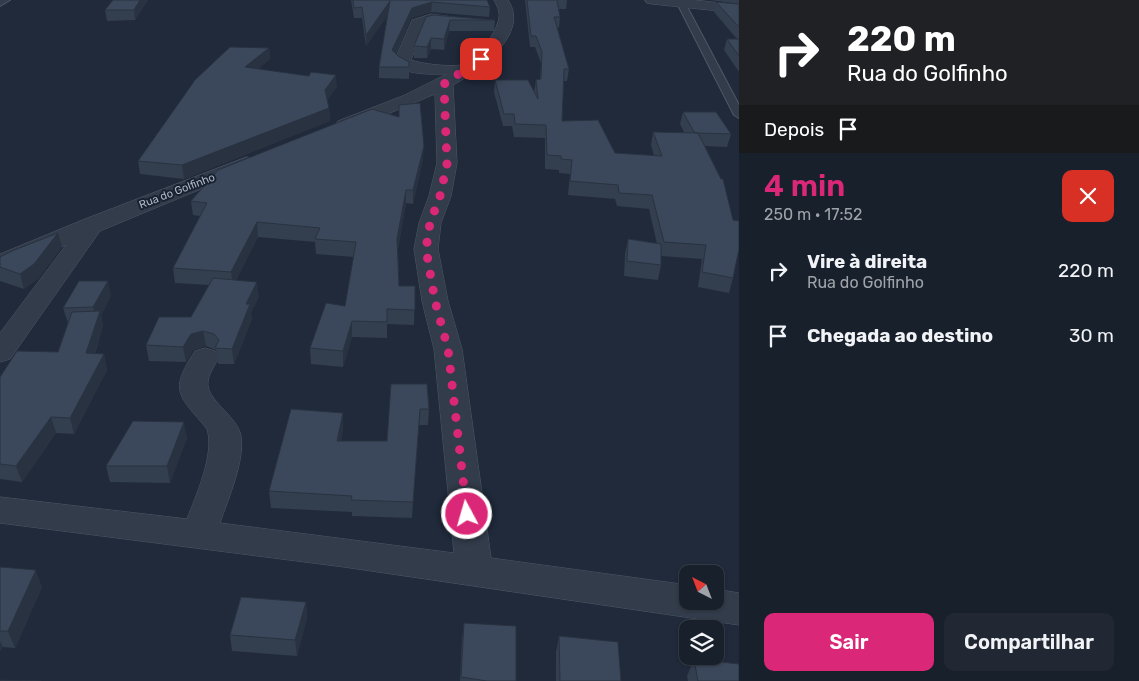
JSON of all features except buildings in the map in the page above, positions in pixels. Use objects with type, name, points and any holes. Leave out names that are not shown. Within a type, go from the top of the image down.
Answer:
[{"type":"street","points":[[455,77],[406,65],[402,62],[417,23],[431,20],[490,24],[508,16],[502,0]]},
{"type":"street","points":[[652,0],[739,10]]},
{"type":"street","points":[[330,130],[455,77],[481,59],[496,45],[490,24]]},
{"type":"street","points":[[455,77],[447,164],[440,196],[430,223],[426,249],[435,301],[448,349],[474,569]]},
{"type":"street","name":"Rua do Golfinho","points":[[0,263],[266,156]]},
{"type":"street","points":[[0,353],[93,224]]},
{"type":"street","points":[[199,533],[224,454],[225,435],[216,418],[194,394],[193,382],[205,357]]},
{"type":"street","points":[[0,510],[199,533],[474,569],[679,600]]},
{"type":"street","points":[[724,606],[739,608]]},
{"type":"lane","points":[[0,4],[6,0]]},
{"type":"lane","points":[[681,3],[739,115]]},
{"type":"route","points":[[467,514],[448,349],[435,301],[426,249],[430,223],[440,196],[447,164],[444,84],[481,59]]}]
